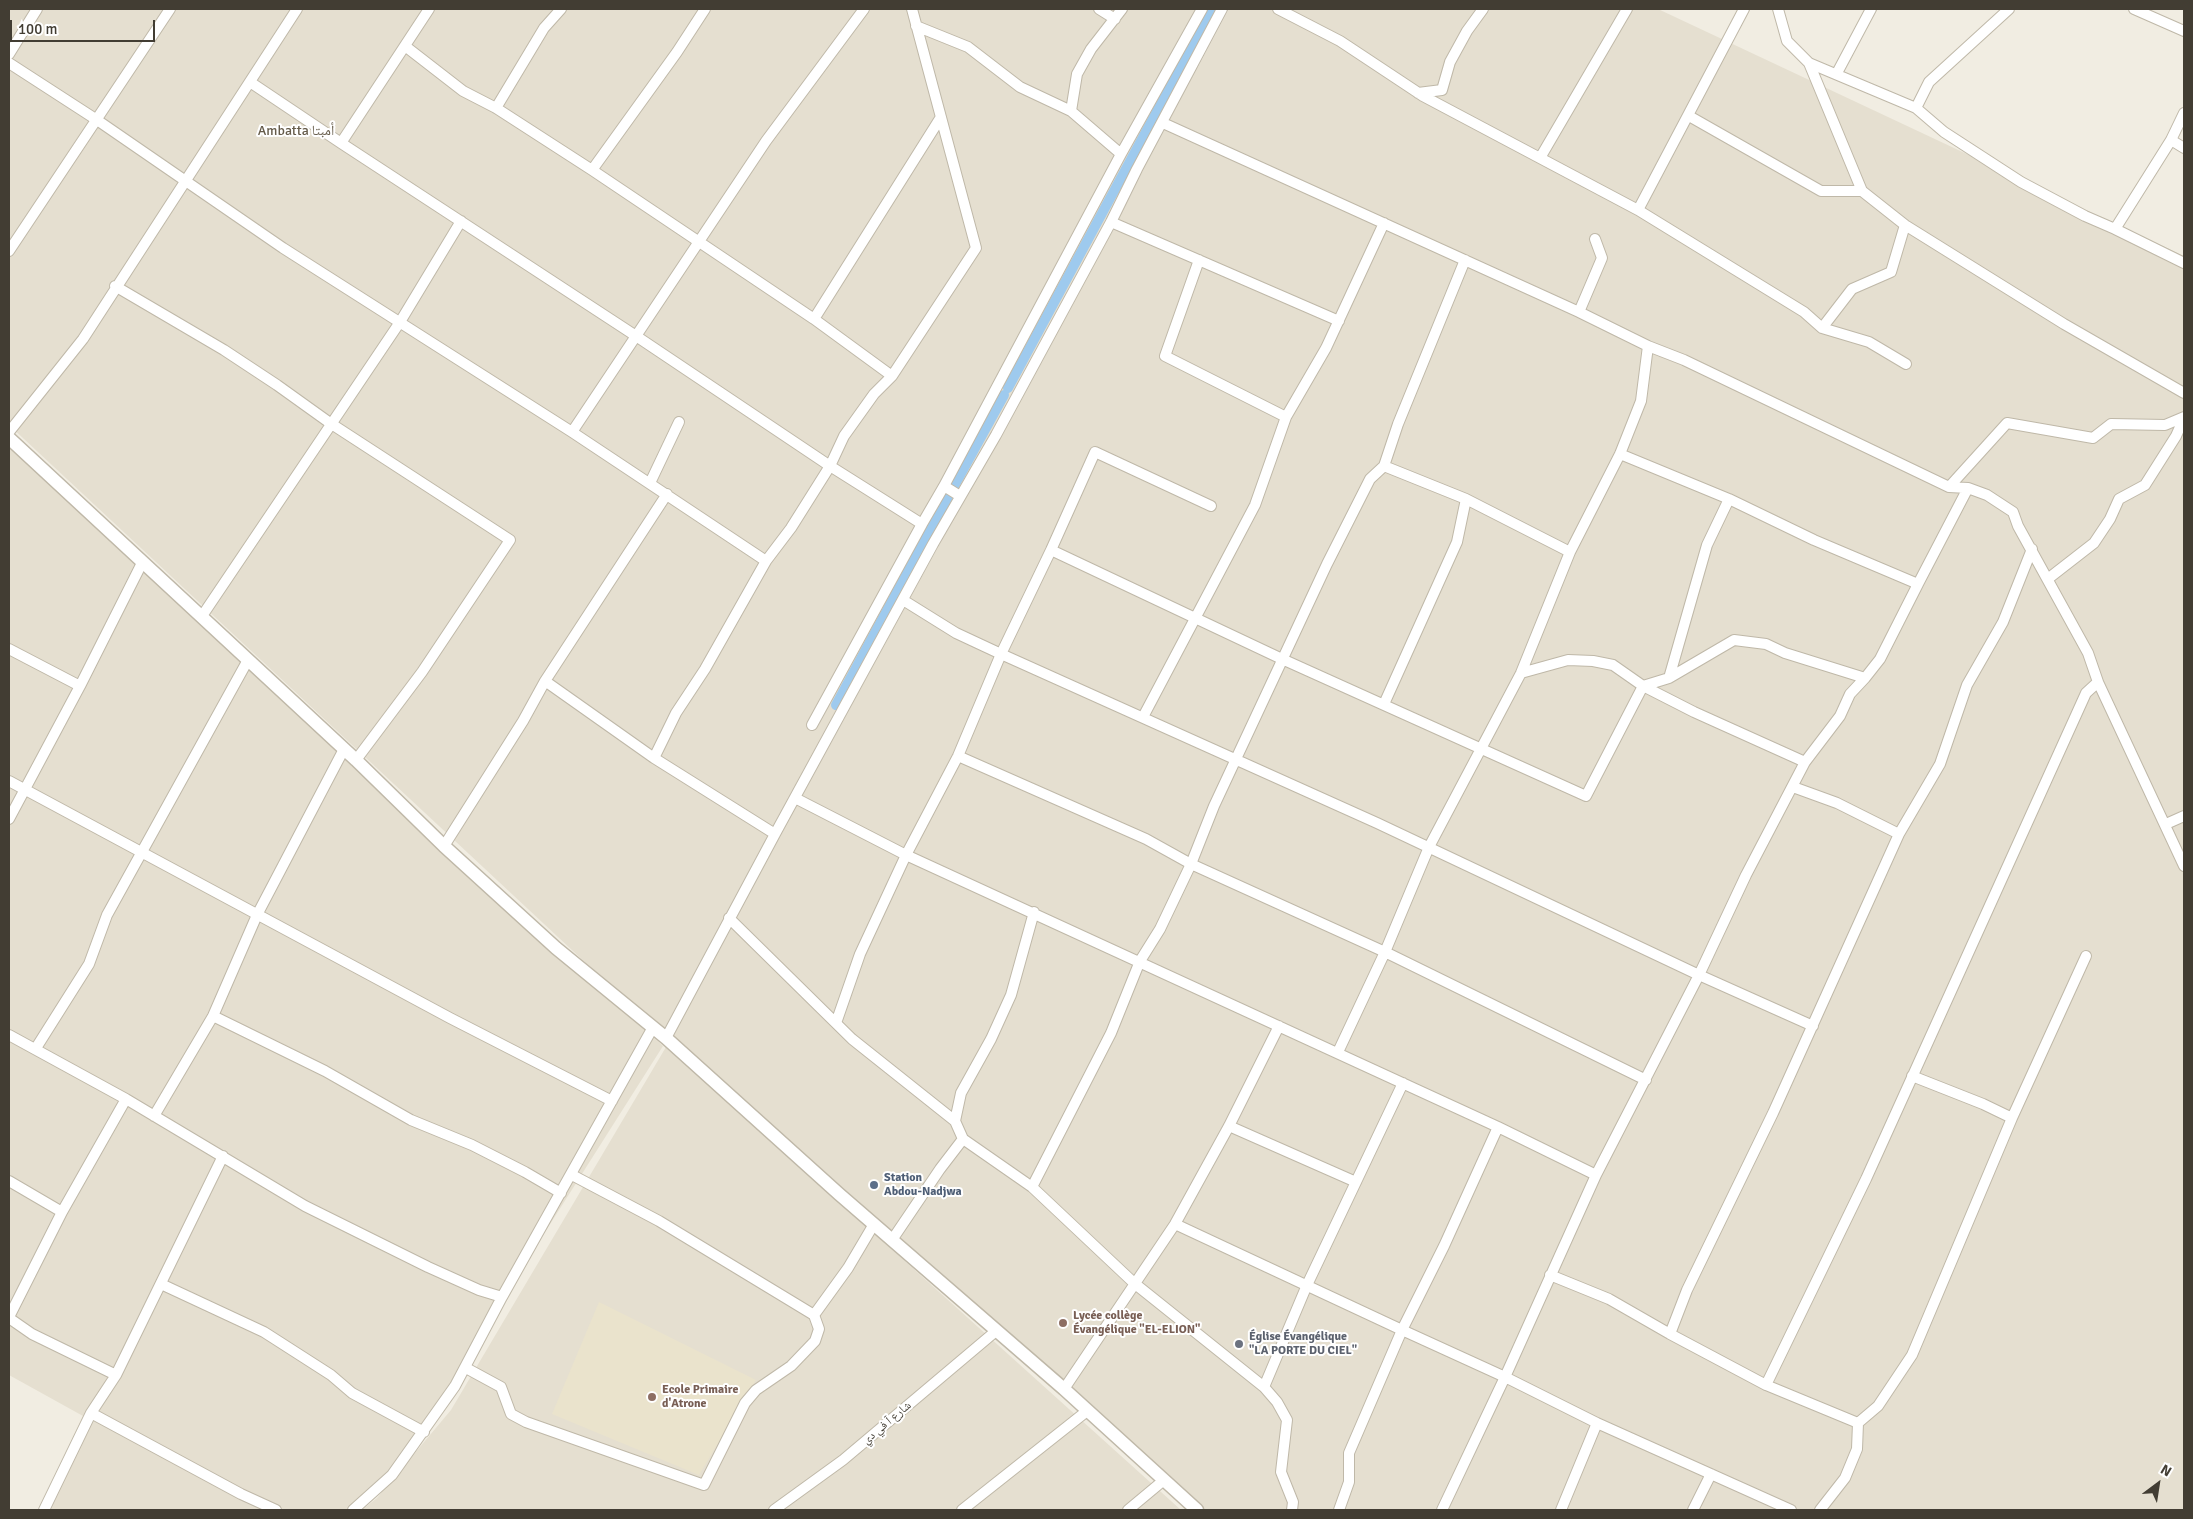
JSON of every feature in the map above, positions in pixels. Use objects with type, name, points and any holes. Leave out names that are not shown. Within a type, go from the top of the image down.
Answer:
[{"type":"street","points":[[9,54],[37,9]]},
{"type":"street","points":[[9,251],[170,9]]},
{"type":"street","points":[[9,432],[83,339],[115,286],[187,181],[297,9]]},
{"type":"street","points":[[340,143],[429,9]]},
{"type":"street","points":[[496,108],[544,28],[561,9]]},
{"type":"street","points":[[592,170],[677,52],[705,9]]},
{"type":"street","points":[[572,432],[766,141],[864,9]]},
{"type":"street","points":[[654,758],[676,712],[704,669],[766,561],[791,528],[830,466],[844,436],[874,394],[892,376],[976,248],[912,9]]},
{"type":"street","points":[[1100,9],[1115,19]]},
{"type":"street","points":[[1071,111],[1077,74],[1091,49],[1122,9]]},
{"type":"street","points":[[812,725],[944,486],[1121,154],[1202,9]]},
{"type":"street","points":[[666,1038],[774,834],[960,496],[988,450],[1111,222],[1222,9]]},
{"type":"street","points":[[1278,9],[1343,43],[1418,93],[1638,210],[1804,312],[1822,328],[1869,342],[1906,364]]},
{"type":"street","points":[[1418,93],[1442,90],[1450,62],[1467,31],[1483,9]]},
{"type":"street","points":[[1540,158],[1627,9]]},
{"type":"street","points":[[1638,210],[1744,9]]},
{"type":"street","points":[[1778,9],[1788,41],[1809,63],[1862,191],[1905,225],[2064,324],[2184,393]]},
{"type":"street","points":[[1837,73],[1871,9]]},
{"type":"street","points":[[1916,108],[1929,82],[2009,9]]},
{"type":"street","points":[[2134,9],[2184,31]]},
{"type":"street","points":[[916,26],[968,47],[1020,87],[1071,111],[1121,154]]},
{"type":"street","points":[[405,46],[463,91],[496,108],[592,170],[814,319],[892,376]]},
{"type":"street","points":[[9,63],[97,120],[284,248],[572,432],[766,561]]},
{"type":"street","points":[[1809,63],[1837,73],[1916,108],[1944,132],[2022,182],[2085,216],[2116,229],[2184,263]]},
{"type":"street","points":[[250,82],[830,466],[922,524]]},
{"type":"street","points":[[2116,229],[2171,140],[2184,113]]},
{"type":"street","points":[[814,319],[941,116]]},
{"type":"street","points":[[1689,116],[1821,191],[1862,191]]},
{"type":"street","points":[[1163,123],[1579,312],[1648,346],[1684,360],[1949,487],[1968,488],[1987,495],[2013,512],[2018,526],[2088,653],[2098,682],[2184,866]]},
{"type":"street","points":[[2171,140],[2184,148]]},
{"type":"street","points":[[202,616],[330,423],[400,322],[461,221]]},
{"type":"street","points":[[1111,222],[1339,321]]},
{"type":"street","points":[[1143,717],[1256,505],[1286,417],[1326,348],[1384,223]]},
{"type":"street","points":[[1822,328],[1852,288],[1891,272],[1905,225]]},
{"type":"street","points":[[1579,312],[1602,258],[1595,239]]},
{"type":"street","points":[[1199,260],[1165,356],[1286,417]]},
{"type":"street","points":[[1032,1187],[1111,1033],[1140,961],[1160,929],[1191,864],[1282,659],[1370,479],[1384,466],[1398,424],[1465,260]]},
{"type":"street","points":[[115,286],[224,350],[277,384],[330,423],[510,540],[422,672],[356,760]]},
{"type":"street","points":[[1338,1052],[1385,952],[1429,847],[1521,673],[1570,552],[1620,454],[1641,401],[1648,346]]},
{"type":"street","points":[[1949,487],[2007,423],[2093,438],[2111,424],[2166,425],[2184,417]]},
{"type":"street","points":[[2048,578],[2094,543],[2120,499],[2144,485],[2176,436],[2184,417]]},
{"type":"street","points":[[650,483],[679,422]]},
{"type":"street","points":[[9,438],[356,760],[444,846],[556,948],[652,1029],[666,1038],[892,1240],[1064,1389],[1197,1510]]},
{"type":"street","points":[[836,1023],[860,954],[906,855],[958,756],[1001,654],[1095,452],[1211,506]]},
{"type":"street","points":[[1620,454],[1729,499],[1814,540],[1918,584]]},
{"type":"street","points":[[1384,466],[1466,499],[1570,552]]},
{"type":"street","points":[[944,486],[960,496]]},
{"type":"street","points":[[1442,1510],[1505,1377],[1596,1176],[1700,975],[1746,875],[1805,762],[1840,716],[1850,694],[1880,658],[1968,488]]},
{"type":"street","points":[[444,846],[523,721],[545,681],[667,494]]},
{"type":"street","points":[[1384,704],[1457,542],[1466,499]]},
{"type":"street","points":[[1669,678],[1707,546],[1729,499]]},
{"type":"street","points":[[1670,1334],[1706,1248],[1773,1113],[1899,834],[1940,764],[1967,685],[2002,622],[2032,549]]},
{"type":"street","points":[[1051,550],[1282,659],[1586,796],[1643,686],[1669,678],[1734,640],[1766,644],[1785,653],[1865,678]]},
{"type":"street","points":[[9,819],[80,686],[142,563]]},
{"type":"street","points":[[903,600],[956,633],[1429,847],[1700,975],[1813,1026]]},
{"type":"street","points":[[9,649],[80,686]]},
{"type":"street","points":[[36,1048],[89,964],[107,915],[141,852],[172,801],[248,660]]},
{"type":"street","points":[[1521,673],[1568,660],[1593,661],[1612,665],[1643,686],[1694,712],[1805,762]]},
{"type":"street","points":[[545,681],[654,758],[774,834]]},
{"type":"street","points":[[1766,1385],[1828,1258],[2086,692],[2098,682]]},
{"type":"street","points":[[154,1116],[213,1016],[257,915],[344,749]]},
{"type":"street","points":[[958,756],[1146,839],[1191,864],[1385,952],[1646,1080]]},
{"type":"street","points":[[9,781],[441,1014],[612,1101]]},
{"type":"street","points":[[1793,787],[1837,803],[1899,834]]},
{"type":"street","points":[[794,798],[906,855],[1338,1052],[1498,1127],[1596,1176]]},
{"type":"street","points":[[2166,824],[2184,816]]},
{"type":"street","points":[[955,1121],[960,1093],[991,1039],[1011,995],[1034,912]]},
{"type":"street","points":[[729,918],[852,1039],[955,1121],[963,1139],[1032,1187],[1134,1283],[1264,1387],[1277,1402],[1287,1420],[1280,1472],[1293,1502],[1292,1510]]},
{"type":"street","points":[[1820,1510],[1846,1478],[1856,1449],[1858,1423],[1878,1406],[1912,1355],[2012,1118],[2086,956]]},
{"type":"street","points":[[213,1016],[325,1071],[411,1120],[472,1145],[561,1193]]},
{"type":"street","points":[[1064,1389],[1175,1224],[1229,1126],[1279,1026]]},
{"type":"street","points":[[353,1510],[392,1476],[424,1432],[466,1368],[502,1297],[652,1029]]},
{"type":"street","points":[[9,1035],[36,1048],[126,1099],[305,1206],[479,1290],[502,1297]]},
{"type":"street","points":[[1912,1076],[1984,1104],[2012,1118]]},
{"type":"street","points":[[1264,1387],[1307,1285],[1403,1083]]},
{"type":"street","points":[[116,1375],[32,1334],[9,1317],[62,1212],[126,1099]]},
{"type":"street","points":[[1229,1126],[1356,1182]]},
{"type":"street","points":[[1340,1510],[1349,1482],[1349,1453],[1402,1330],[1452,1228],[1498,1127]]},
{"type":"street","points":[[892,1240],[940,1169],[963,1139]]},
{"type":"street","points":[[44,1510],[91,1413],[116,1375],[223,1156]]},
{"type":"street","points":[[466,1368],[501,1387],[511,1414],[526,1422],[704,1485],[745,1403],[756,1390],[791,1366],[815,1341],[819,1329],[814,1315],[659,1221],[572,1175]]},
{"type":"street","points":[[9,1181],[62,1212]]},
{"type":"street","points":[[814,1315],[848,1268],[874,1224]]},
{"type":"street","points":[[1175,1224],[1505,1377],[1597,1423],[1681,1459],[1791,1510]]},
{"type":"street","points":[[1550,1275],[1609,1299],[1766,1385],[1858,1423]]},
{"type":"street","points":[[161,1284],[264,1332],[331,1375],[352,1393],[424,1432]]},
{"type":"street","name":"شارع آ في دي","points":[[774,1510],[844,1460],[996,1331]]},
{"type":"street","points":[[962,1510],[1087,1410]]},
{"type":"street","points":[[91,1413],[233,1490],[276,1510]]},
{"type":"street","points":[[1561,1510],[1597,1423]]},
{"type":"street","points":[[1693,1510],[1711,1474]]},
{"type":"street","points":[[1128,1510],[1164,1480]]},
{"type":"shaded area","points":[[9,9],[1221,9],[1197,69],[1229,9],[1658,9],[2184,256],[2184,1510],[1201,1510],[669,1038],[1109,235],[662,1034],[9,425]]},
{"type":"shaded area","points":[[9,445],[663,1046],[528,1259],[443,1411],[354,1510],[39,1510],[83,1416],[9,1375]]},
{"type":"shaded area","points":[[666,1047],[1181,1510],[362,1510],[377,1498],[451,1410]]},
{"type":"shaded area","name":"Ecole Primaire d'Atrone","points":[[599,1302],[756,1380],[699,1475],[552,1414]]},
{"type":"waterway","points":[[1008,388],[1212,9]]},
{"type":"waterway","points":[[954,486],[1004,395]]},
{"type":"waterway","points":[[836,705],[948,497]]},
{"type":"place","name":"Station Abdou-Nadjwa","points":[[874,1185]]},
{"type":"place","name":"Lycée collège Évangélique \"EL-ELION\"","points":[[1063,1323]]},
{"type":"place","name":"Église Évangélique \"LA PORTE DU CIEL\"","points":[[1239,1344]]},
{"type":"place","name":"Ecole Primaire d'Atrone","points":[[652,1397]]},
{"type":"district","name":"Ambatta أمبتا","points":[[296,131]]}]
